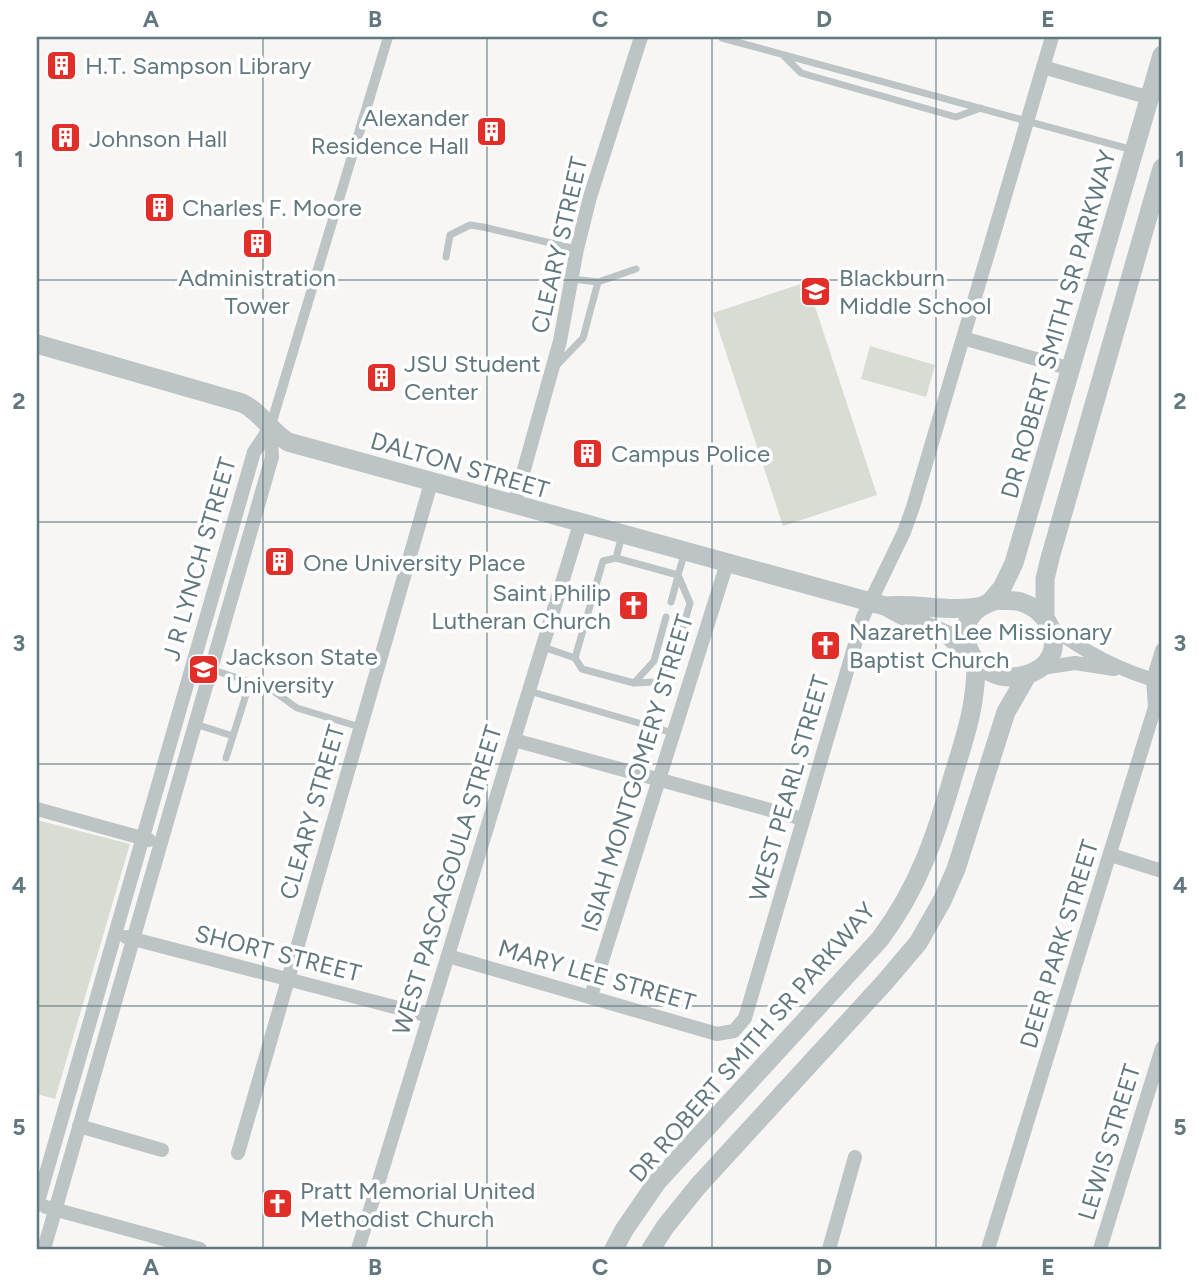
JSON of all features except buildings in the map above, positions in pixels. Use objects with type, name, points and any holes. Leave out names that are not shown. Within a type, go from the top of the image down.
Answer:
[{"type":"street","points":[[270,428],[388,37]]},
{"type":"street","name":"CLEARY STREET","points":[[514,505],[551,371],[577,249],[594,185],[641,37]]},
{"type":"street","name":"WEST PEARL STREET","points":[[734,1031],[745,1018],[863,617],[878,604],[904,532],[1052,37]]},
{"type":"street","name":"DR ROBERT SMITH SR PARKWAY","points":[[986,604],[1002,588],[1014,563],[1162,55]]},
{"type":"street","points":[[1043,66],[1150,98]]},
{"type":"street","points":[[651,1249],[698,1186],[918,943],[942,901],[956,869],[1006,712],[1035,671],[1048,661],[1053,648],[1054,639],[1047,621],[1045,579],[1162,168]]},
{"type":"street","points":[[963,338],[1071,369]]},
{"type":"street","name":"DALTON STREET","points":[[37,344],[242,403],[254,409],[270,428],[288,442],[878,604],[948,635],[973,659]]},
{"type":"street","name":"J R LYNCH STREET","points":[[44,1249],[272,457],[270,428]]},
{"type":"street","name":"J R LYNCH STREET","points":[[37,1204],[254,452],[270,428]]},
{"type":"street","name":"CLEARY STREET","points":[[238,1153],[431,483]]},
{"type":"street","name":"WEST PASCAGOULA STREET","points":[[358,1249],[580,524]]},
{"type":"street","name":"ISIAH MONTGOMERY STREET","points":[[592,996],[727,563]]},
{"type":"street","points":[[1130,671],[1075,663],[1007,676],[995,673],[973,659],[965,636],[967,626],[972,615],[986,604],[1020,602],[1081,648],[1158,681]]},
{"type":"street","name":"DALTON STREET","points":[[878,604],[911,604],[960,610],[986,604]]},
{"type":"street","name":"DEER PARK STREET","points":[[988,1249],[1155,707],[1162,650]]},
{"type":"street","name":"DR ROBERT SMITH SR PARKWAY","points":[[614,1249],[657,1182],[871,948],[900,912],[931,848],[973,710],[973,659]]},
{"type":"street","points":[[514,740],[803,819]]},
{"type":"street","points":[[37,809],[160,843]]},
{"type":"street","points":[[1111,855],[1162,871]]},
{"type":"street","name":"SHORT STREET","points":[[115,934],[429,1016]]},
{"type":"street","name":"MARY LEE STREET","points":[[447,956],[717,1034],[734,1031]]},
{"type":"street","name":"LEWIS STREET","points":[[1100,1249],[1162,1048]]},
{"type":"street","points":[[79,1126],[162,1150]]},
{"type":"street","points":[[829,1249],[855,1157]]},
{"type":"street","points":[[37,1204],[178,1246],[200,1249]]},
{"type":"lane","points":[[722,38],[1134,151]]},
{"type":"lane","points":[[780,54],[801,72],[956,117],[981,108]]},
{"type":"lane","points":[[446,257],[450,235],[470,225],[577,249]]},
{"type":"lane","points":[[572,279],[598,282],[636,270]]},
{"type":"lane","points":[[551,371],[583,338],[598,282]]},
{"type":"lane","points":[[616,558],[622,535]]},
{"type":"lane","points":[[671,602],[685,552]]},
{"type":"lane","points":[[575,658],[603,561],[616,558],[678,575]]},
{"type":"lane","points":[[542,647],[575,658],[582,669],[634,683],[655,682],[674,660],[690,603],[678,575]]},
{"type":"lane","points":[[634,683],[654,661],[666,617]]},
{"type":"lane","points":[[210,669],[269,688],[298,708],[360,727]]},
{"type":"lane","points":[[226,758],[250,682]]},
{"type":"lane","points":[[529,691],[673,733]]},
{"type":"lane","points":[[195,724],[233,736]]},
{"type":"shaded area","points":[[807,282],[877,495],[783,526],[713,313]]},
{"type":"shaded area","points":[[870,346],[935,365],[926,397],[861,379]]},
{"type":"shaded area","points":[[37,820],[130,844],[55,1099],[37,1094]]},
{"type":"place","name":"H.T. Sampson Library","points":[[62,65]]},
{"type":"place","name":"Alexander Residence Hall","points":[[492,131]]},
{"type":"place","name":"Johnson Hall","points":[[66,138]]},
{"type":"place","name":"Charles F. Moore","points":[[159,207]]},
{"type":"place","name":"Administration Tower","points":[[257,243]]},
{"type":"place","name":"Blackburn Middle School","points":[[816,291]]},
{"type":"place","name":"JSU Student Center","points":[[381,377]]},
{"type":"place","name":"Campus Police","points":[[588,453]]},
{"type":"place","name":"One University Place","points":[[280,562]]},
{"type":"place","name":"Saint Philip Lutheran Church","points":[[634,606]]},
{"type":"place","name":"Nazareth Lee Missionary Baptist Church","points":[[826,645]]},
{"type":"place","name":"Jackson State University","points":[[203,670]]},
{"type":"place","name":"Pratt Memorial United Methodist Church","points":[[277,1204]]}]
